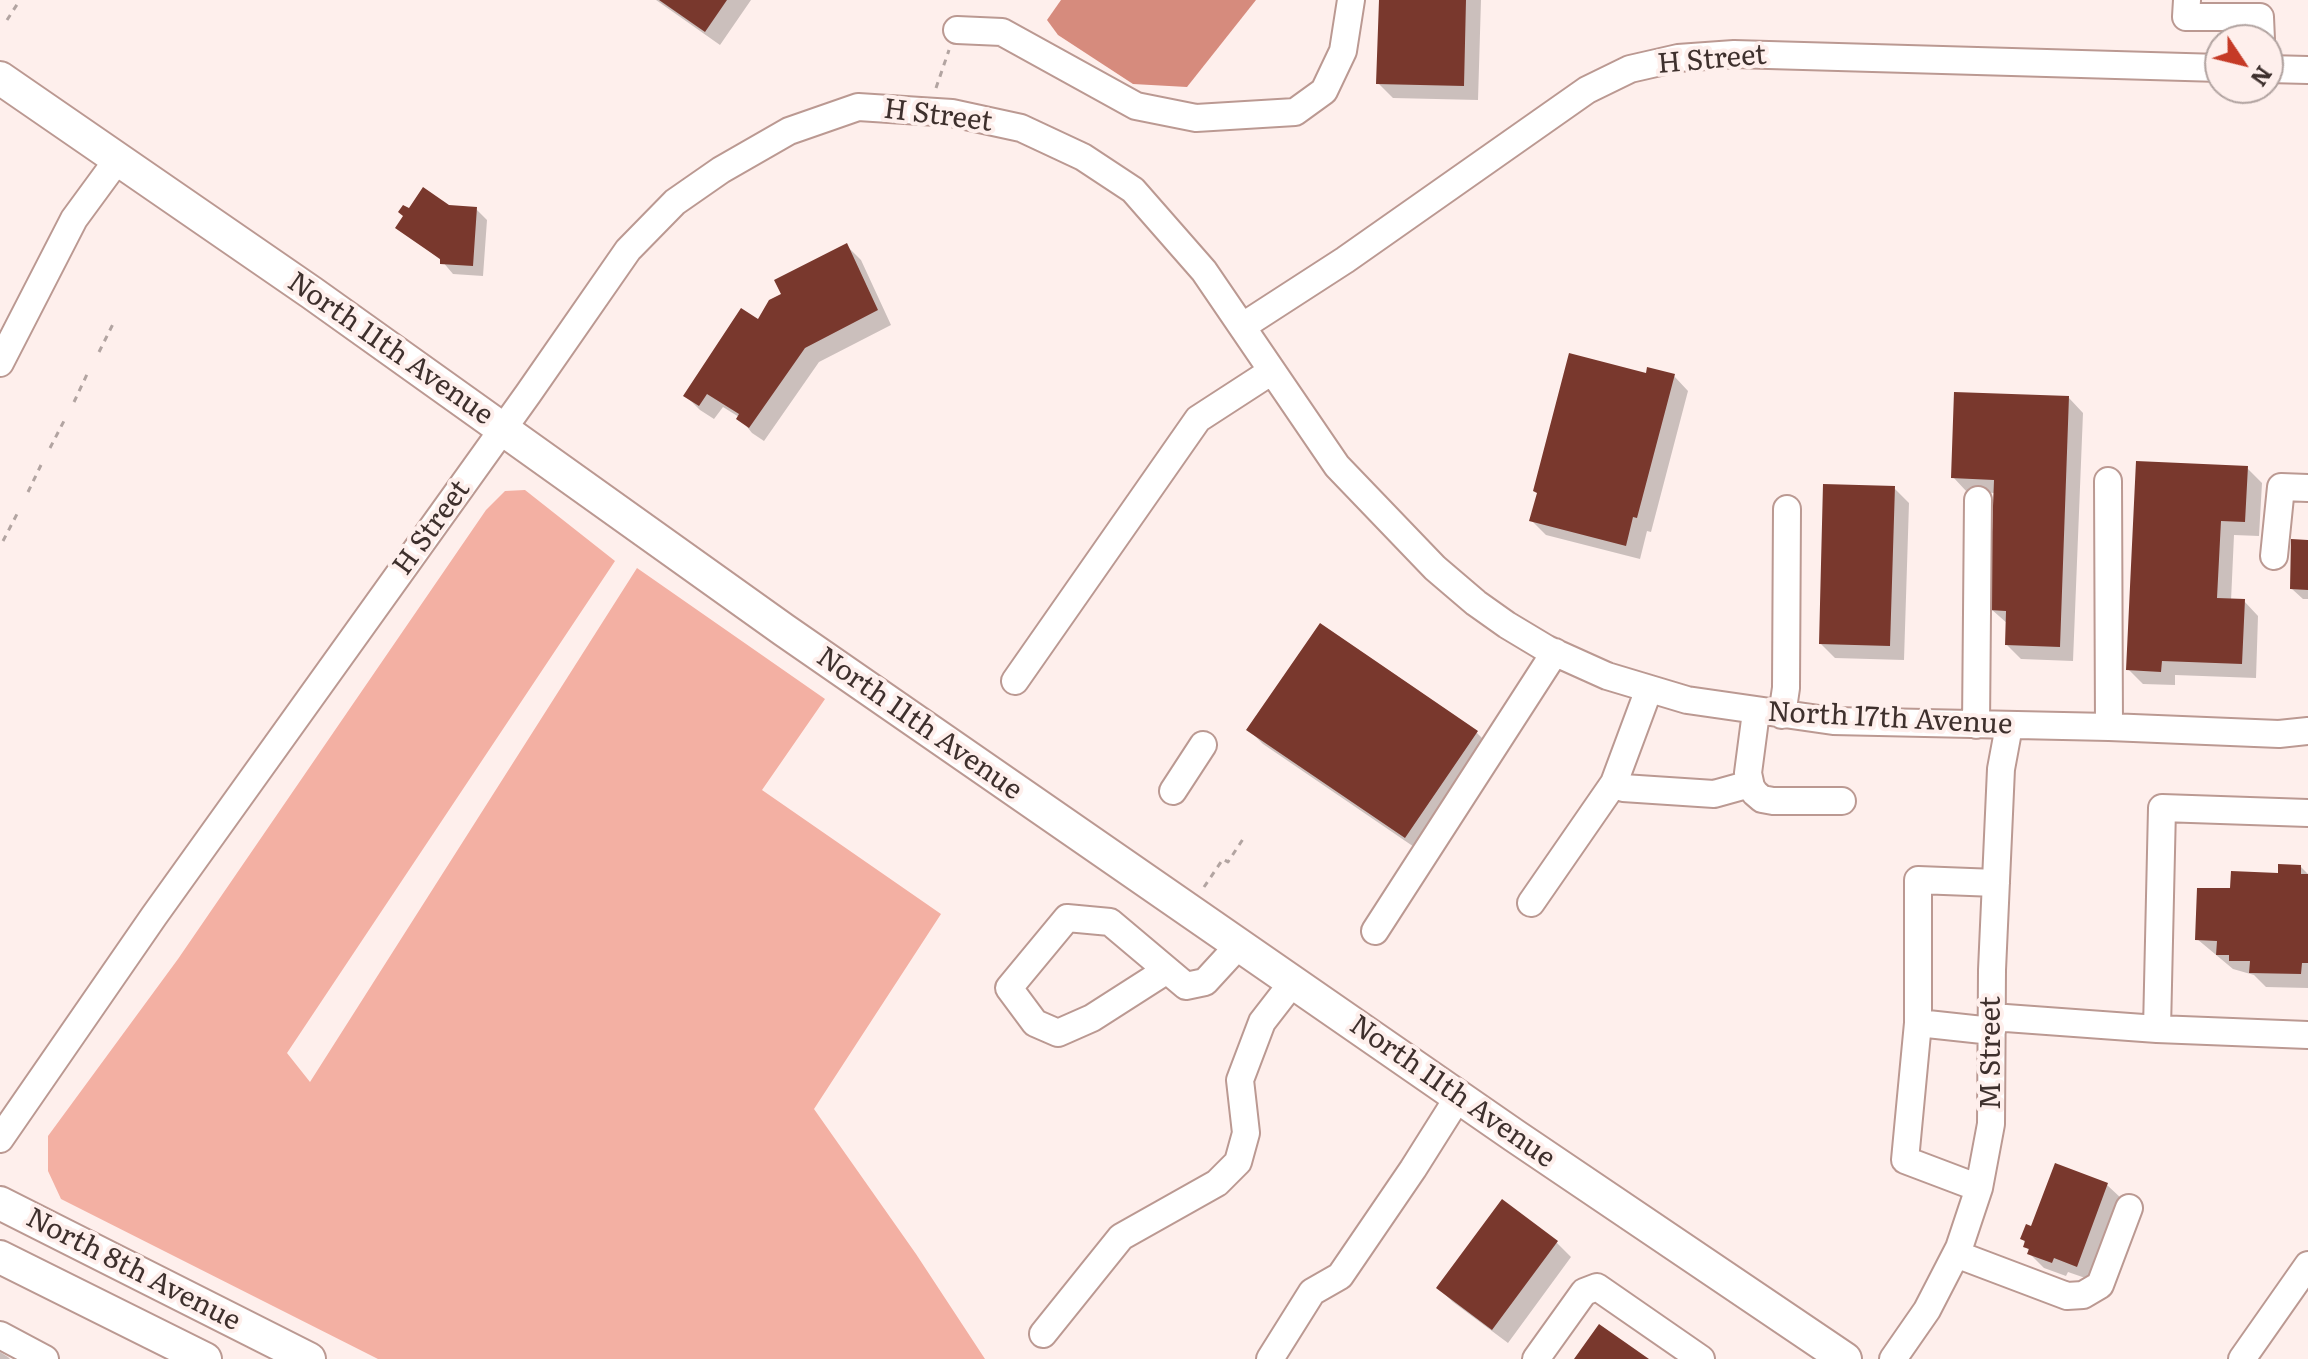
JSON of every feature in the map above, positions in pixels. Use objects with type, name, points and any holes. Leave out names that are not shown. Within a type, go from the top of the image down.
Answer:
[{"type":"main road","name":"North 11th Avenue","points":[[0,78],[503,429],[784,630],[1845,1359]]},
{"type":"main road","name":"North 8th Avenue","points":[[0,1203],[309,1359]]},
{"type":"main road","name":"North 8th Avenue","points":[[0,1257],[205,1359]]},
{"type":"street","points":[[957,30],[1002,32],[1136,106],[1196,118],[1295,112],[1324,91],[1343,51],[1351,0]]},
{"type":"street","points":[[2187,0],[2186,17],[2260,17],[2260,24]]},
{"type":"street","name":"H Street","points":[[0,1139],[154,916],[628,250],[675,202],[721,170],[789,131],[858,107],[928,111],[1021,128],[1083,157],[1133,190],[1204,271],[1243,326],[1345,260],[1587,90],[1630,69],[1678,58],[1734,54],[2204,68]]},
{"type":"street","points":[[2284,69],[2308,70]]},
{"type":"street","points":[[0,363],[74,219],[118,159]]},
{"type":"street","name":"North 17th Avenue","points":[[1243,326],[1337,466],[1435,568],[1507,625],[1607,676],[1687,700],[1833,721],[2279,734],[2308,731]]},
{"type":"street","points":[[1015,681],[1198,419],[1272,371]]},
{"type":"street","points":[[2108,481],[2109,727]]},
{"type":"street","points":[[2274,556],[2281,487],[2308,488]]},
{"type":"street","points":[[1976,725],[1978,500]]},
{"type":"street","points":[[1782,715],[1786,688],[1787,509]]},
{"type":"street","points":[[1375,931],[1555,652]]},
{"type":"street","points":[[1531,903],[1614,783],[1649,689]]},
{"type":"street","points":[[1756,712],[1748,773],[1750,784],[1762,799],[1842,801]]},
{"type":"street","name":"M Street","points":[[1893,1359],[1927,1310],[1956,1254],[1979,1188],[1991,1124],[2001,769],[2009,726]]},
{"type":"street","points":[[1173,791],[1203,745]]},
{"type":"street","points":[[1614,783],[1623,788],[1714,794],[1750,784]]},
{"type":"street","points":[[2157,1029],[2162,808],[2308,813]]},
{"type":"street","points":[[1979,1188],[1905,1160],[1918,1023],[1918,880],[1996,883]]},
{"type":"street","points":[[1167,970],[1092,1018],[1058,1033],[1035,1023],[1009,988],[1067,918],[1110,922],[1167,970],[1186,986],[1205,982],[1239,945]]},
{"type":"street","points":[[1043,1334],[1121,1237],[1217,1183],[1238,1162],[1246,1133],[1240,1080],[1262,1022],[1293,982]]},
{"type":"street","points":[[1918,1023],[2308,1035]]},
{"type":"street","points":[[1270,1359],[1312,1292],[1340,1276],[1459,1096]]},
{"type":"street","points":[[1956,1254],[2067,1296],[2083,1295],[2100,1285],[2129,1208]]},
{"type":"street","points":[[2242,1359],[2308,1265]]},
{"type":"street","points":[[1536,1359],[1584,1292],[1597,1287],[1701,1359]]},
{"type":"street","points":[[0,1335],[45,1359]]},
{"type":"path","points":[[7,20],[20,0]]},
{"type":"path","points":[[928,111],[957,30]]},
{"type":"path","points":[[99,352],[114,322]]},
{"type":"path","points":[[74,402],[89,370]]},
{"type":"path","points":[[50,448],[65,419]]},
{"type":"path","points":[[28,492],[41,465]]},
{"type":"path","points":[[3,541],[17,514]]},
{"type":"path","points":[[1204,887],[1223,859],[1228,862],[1243,839]]},
{"type":"shaded area","points":[[1061,0],[1256,0],[1187,87],[1133,84],[1058,35],[1047,20]]},
{"type":"shaded area","points":[[525,490],[615,561],[287,1053],[310,1082],[637,568],[825,699],[762,790],[941,914],[814,1109],[985,1359],[378,1359],[61,1199],[48,1171],[48,1136],[178,959],[486,510],[505,491]]},
{"type":"building","points":[[659,0],[727,0],[705,32]]},
{"type":"building","points":[[1379,0],[1466,0],[1464,86],[1376,84]]},
{"type":"building","points":[[423,187],[449,205],[477,207],[473,266],[440,264],[440,259],[395,228],[403,216],[398,212],[403,205],[409,208]]},
{"type":"building","points":[[847,243],[878,310],[805,348],[749,428],[736,419],[739,414],[707,394],[699,406],[683,396],[741,308],[758,319],[769,300],[781,294],[774,280]]},
{"type":"building","points":[[1569,353],[1646,373],[1647,367],[1675,374],[1637,518],[1633,517],[1626,546],[1529,521],[1537,493],[1533,491]]},
{"type":"building","points":[[1954,392],[2069,396],[2060,647],[2005,645],[2006,611],[1989,610],[1994,480],[1951,478]]},
{"type":"building","points":[[2136,461],[2248,466],[2245,522],[2221,521],[2217,598],[2245,599],[2242,664],[2162,661],[2161,672],[2126,670]]},
{"type":"building","points":[[1823,484],[1895,486],[1890,646],[1819,644]]},
{"type":"building","points":[[2291,539],[2308,540],[2308,590],[2290,589]]},
{"type":"building","points":[[1320,623],[1478,731],[1405,838],[1246,730]]},
{"type":"building","points":[[2278,864],[2301,865],[2301,874],[2308,874],[2308,963],[2302,963],[2301,974],[2249,973],[2250,961],[2229,961],[2229,955],[2216,955],[2217,941],[2195,940],[2197,888],[2230,888],[2231,871],[2278,873]]},
{"type":"building","points":[[2055,1163],[2108,1183],[2077,1267],[2054,1258],[2052,1263],[2027,1254],[2029,1249],[2023,1247],[2025,1241],[2020,1239],[2026,1224],[2031,1226]]},
{"type":"building","points":[[1502,1199],[1558,1241],[1492,1330],[1436,1288]]},
{"type":"building","points":[[1599,1324],[1649,1359],[1574,1359]]}]
